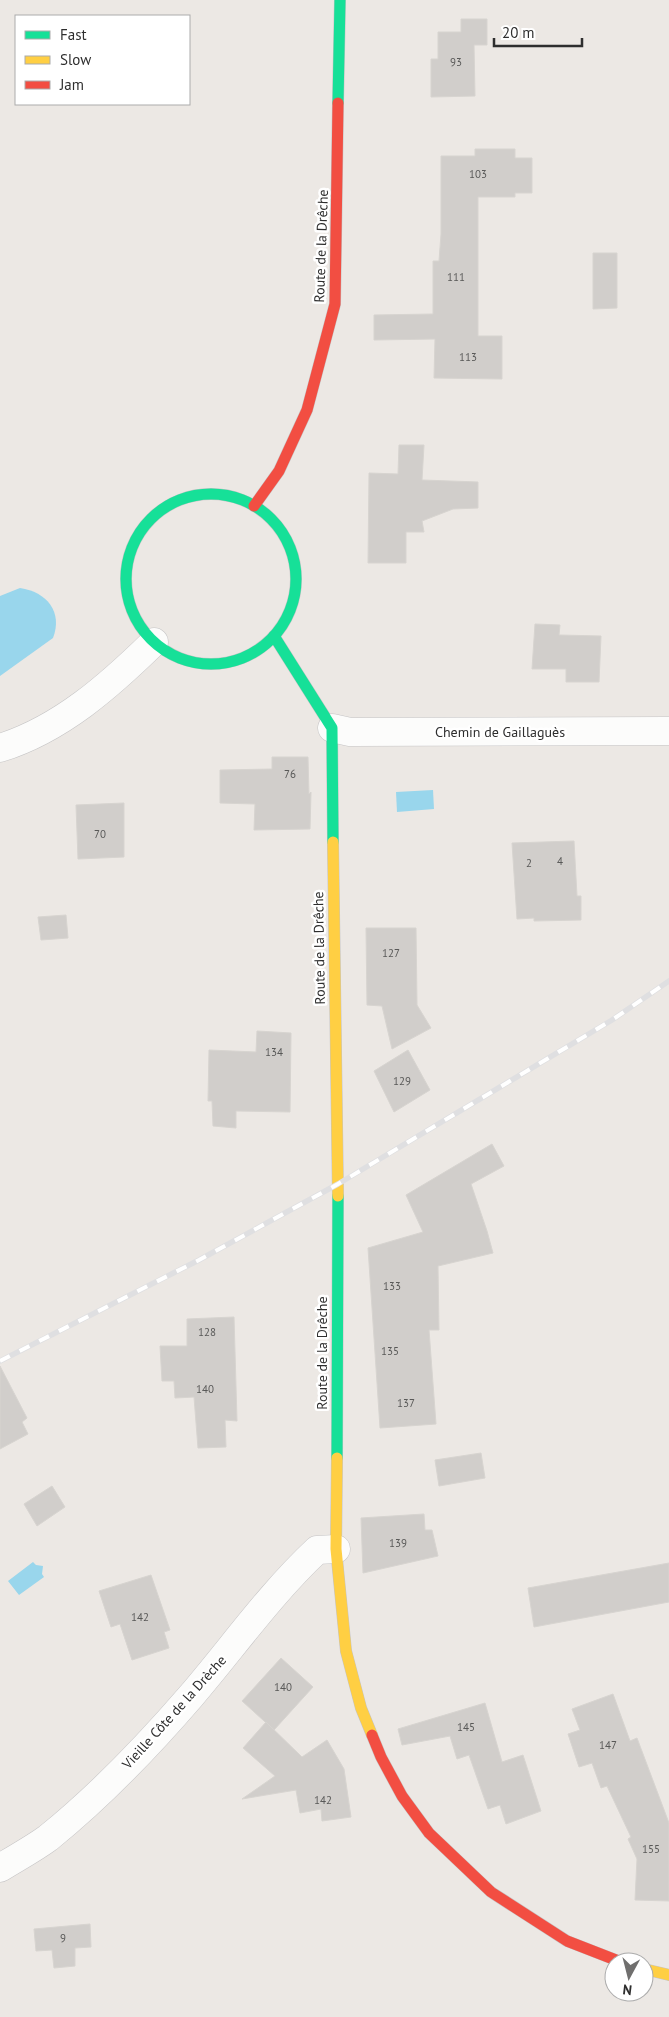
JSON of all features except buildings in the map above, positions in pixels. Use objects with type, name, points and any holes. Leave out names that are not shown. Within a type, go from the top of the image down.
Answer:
[{"type":"street","name":"Route de la Drêche","points":[[254,506],[279,472],[307,410],[335,304],[340,0]]},
{"type":"street","points":[[204,494],[238,498],[267,515],[287,542],[296,574],[295,591],[291,607],[284,622],[274,636],[247,656],[215,663],[182,658],[167,652],[154,642],[143,630],[135,616],[126,586],[129,554],[145,525],[157,513],[172,503],[187,497],[204,494]]},
{"type":"street","points":[[274,636],[332,728]]},
{"type":"street","points":[[0,748],[20,742],[83,706],[120,675],[154,642]]},
{"type":"street","name":"Route de la Drêche","points":[[332,728],[338,1184],[336,1549],[346,1652],[361,1708],[381,1757],[402,1796],[430,1833],[491,1892],[567,1941],[604,1955]]},
{"type":"street","name":"Chemin de Gaillaguès","points":[[332,728],[350,732],[669,731]]},
{"type":"street","name":"Vieille Côte de la Drèche","points":[[0,1868],[46,1839],[94,1798],[146,1746],[191,1696],[290,1576],[318,1550],[336,1549]]},
{"type":"street","points":[[654,1971],[669,1975]]},
{"type":"water","points":[[20,588],[30,590],[45,599],[54,612],[56,629],[53,638],[0,676],[0,596]]},
{"type":"water","points":[[433,790],[434,809],[397,812],[396,792]]},
{"type":"water","points":[[33,1562],[36,1565],[43,1566],[42,1574],[44,1577],[19,1595],[8,1581]]},
{"type":"railway","points":[[0,1361],[199,1260],[338,1184],[612,1020],[669,981]]},
{"type":"traffic: fast","points":[[338,103],[340,0]]},
{"type":"traffic: fast","points":[[211,494],[236,498],[251,504],[271,519],[286,539],[294,562],[296,579],[292,604],[286,619],[271,639],[251,654],[228,662],[211,664],[186,660],[171,654],[151,639],[136,619],[128,596],[126,579],[130,554],[136,539],[151,519],[171,504],[194,496],[211,494]]},
{"type":"traffic: fast","points":[[274,636],[332,728],[333,842]]},
{"type":"traffic: fast","points":[[337,1458],[338,1196]]},
{"type":"traffic: slow","points":[[333,842],[338,1196]]},
{"type":"traffic: slow","points":[[337,1458],[336,1549],[346,1651],[361,1708],[372,1735]]},
{"type":"traffic: slow","points":[[654,1971],[669,1975]]},
{"type":"traffic: jam","points":[[254,506],[279,471],[307,410],[335,304],[338,103]]},
{"type":"traffic: jam","points":[[372,1735],[381,1757],[402,1796],[429,1833],[491,1892],[567,1941],[604,1955]]}]
